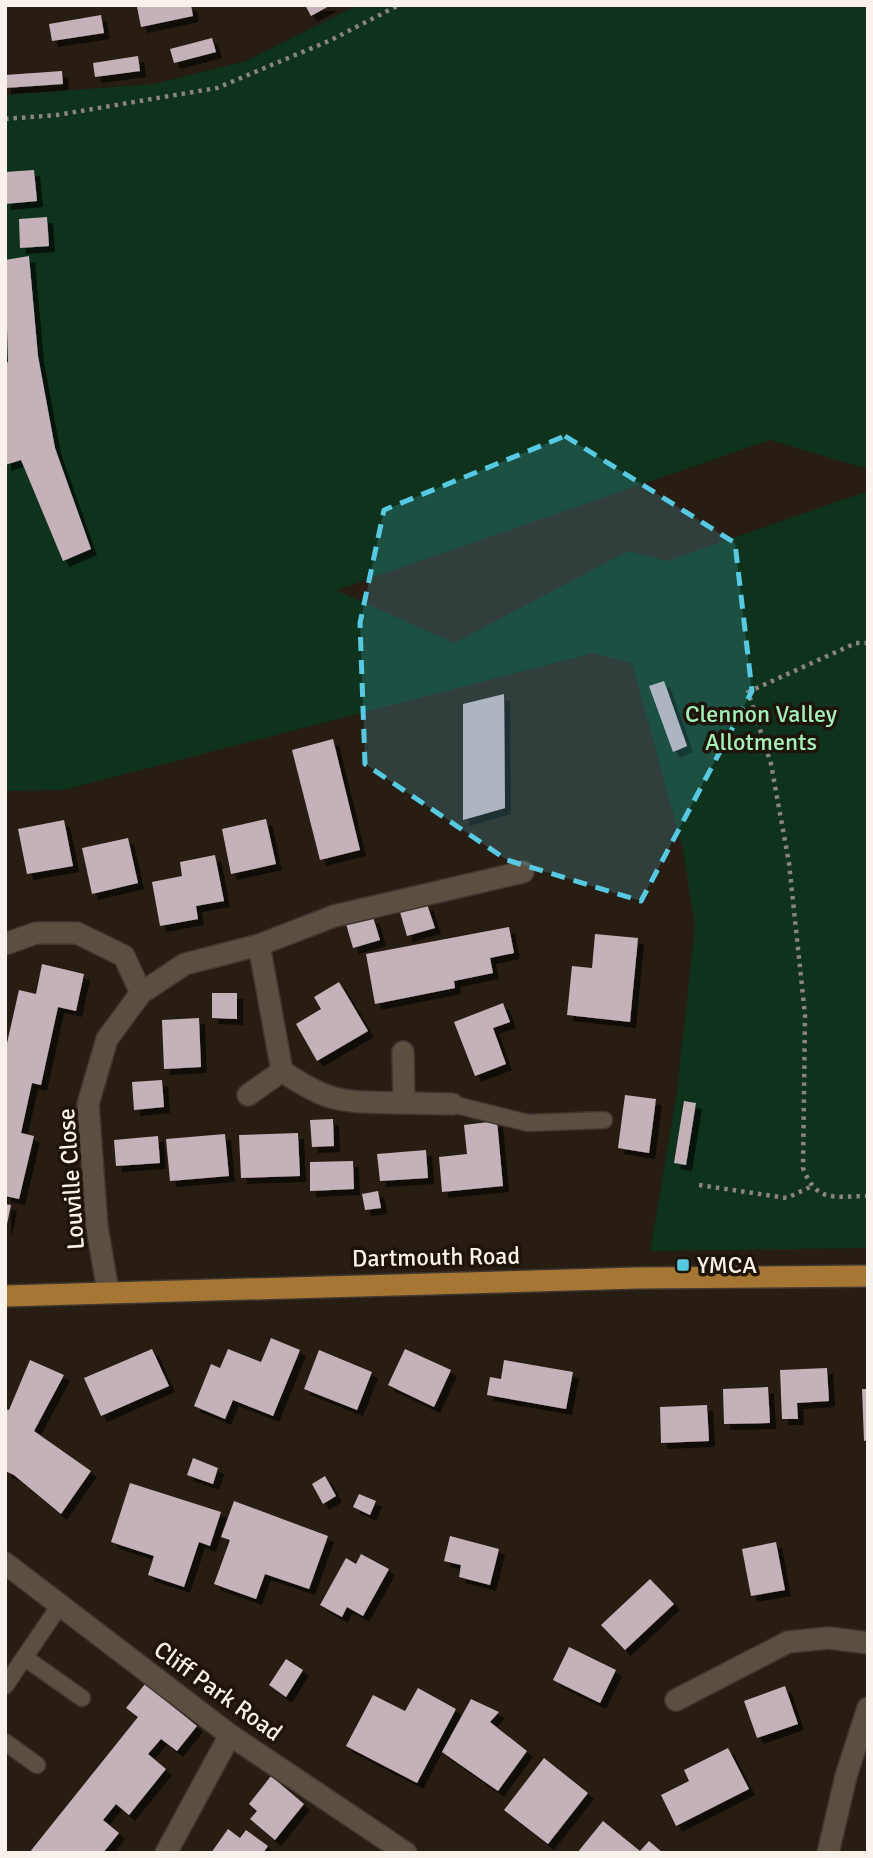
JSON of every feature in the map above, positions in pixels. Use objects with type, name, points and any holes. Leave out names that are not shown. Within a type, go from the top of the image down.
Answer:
[{"type":"main road","name":"Dartmouth Road","points":[[5,1296],[638,1278],[868,1276]]},
{"type":"street","name":"Louville Close","points":[[108,1291],[97,1227],[88,1104],[107,1039],[141,993],[185,964],[259,945],[334,916],[523,872]]},
{"type":"street","points":[[5,944],[36,933],[77,933],[124,956],[141,993]]},
{"type":"street","points":[[259,945],[282,1071],[314,1093],[334,1100],[452,1104]]},
{"type":"street","points":[[404,1052],[404,1103]]},
{"type":"street","points":[[248,1095],[282,1071]]},
{"type":"street","name":"Cliff Park Road","points":[[5,1563],[230,1735],[406,1853]]},
{"type":"street","points":[[676,1700],[788,1642],[829,1638],[868,1643]]},
{"type":"street","points":[[828,1853],[846,1776],[868,1708]]},
{"type":"street","points":[[166,1853],[230,1735]]},
{"type":"lane","points":[[452,1104],[528,1123],[604,1120]]},
{"type":"lane","points":[[5,1686],[60,1605]]},
{"type":"lane","points":[[25,1658],[82,1698]]},
{"type":"lane","points":[[5,1742],[37,1765]]},
{"type":"path","points":[[5,119],[57,114],[217,88],[331,40],[400,5]]},
{"type":"path","points":[[868,643],[856,643],[748,692],[771,764],[789,863],[805,1015],[803,1168],[810,1187],[823,1196],[868,1196]]},
{"type":"path","points":[[699,1185],[787,1198],[810,1187]]},
{"type":"highlighted area","points":[[565,436],[735,543],[752,691],[641,901],[507,860],[365,764],[360,623],[384,510]]},
{"type":"green space","name":"Clennon Valley Allotments","points":[[358,5],[868,5],[868,469],[770,440],[336,590],[454,643],[628,551],[667,561],[868,491],[868,1248],[650,1251],[677,1091],[695,926],[683,850],[632,663],[593,653],[63,790],[5,791],[5,95],[154,84],[246,61]]},
{"type":"building","points":[[191,5],[193,16],[141,27],[137,7]]},
{"type":"building","points":[[305,5],[331,5],[311,16]]},
{"type":"building","points":[[101,15],[104,33],[52,41],[49,24]]},
{"type":"building","points":[[212,38],[216,52],[174,63],[170,49]]},
{"type":"building","points":[[138,56],[140,71],[95,77],[93,63]]},
{"type":"building","points":[[62,71],[63,84],[5,88],[5,75]]},
{"type":"building","points":[[34,170],[37,201],[5,204],[5,172]]},
{"type":"building","points":[[47,217],[49,246],[20,248],[19,219]]},
{"type":"building","points":[[29,256],[38,356],[55,448],[91,549],[63,561],[21,460],[5,465],[5,363],[8,362],[5,260]]},
{"type":"building","points":[[664,681],[687,746],[673,752],[649,686]]},
{"type":"building","points":[[504,694],[505,808],[463,820],[463,704]]},
{"type":"building","points":[[333,739],[360,850],[320,860],[292,750]]},
{"type":"building","points":[[266,819],[276,864],[231,874],[222,829]]},
{"type":"building","points":[[64,820],[73,866],[27,874],[18,829]]},
{"type":"building","points":[[128,838],[138,883],[92,894],[82,848]]},
{"type":"building","points":[[215,855],[224,901],[196,906],[198,919],[160,926],[152,882],[182,876],[180,862]]},
{"type":"building","points":[[427,904],[435,928],[407,936],[400,912]]},
{"type":"building","points":[[373,917],[380,940],[353,948],[346,924]]},
{"type":"building","points":[[509,927],[514,953],[490,958],[493,973],[454,981],[455,988],[375,1004],[366,954]]},
{"type":"building","points":[[595,934],[638,938],[630,1022],[567,1015],[572,966],[592,968]]},
{"type":"building","points":[[42,964],[84,974],[76,1011],[58,1007],[41,1085],[32,1083],[21,1133],[34,1136],[19,1199],[5,1196],[5,1052],[19,990],[36,994]]},
{"type":"building","points":[[339,982],[368,1031],[317,1061],[296,1024],[321,1009],[314,997]]},
{"type":"building","points":[[212,993],[237,993],[237,1019],[212,1018]]},
{"type":"building","points":[[503,1003],[510,1022],[493,1028],[506,1064],[475,1076],[454,1022]]},
{"type":"building","points":[[199,1018],[201,1067],[164,1069],[162,1020]]},
{"type":"building","points":[[162,1080],[164,1107],[134,1110],[132,1082]]},
{"type":"building","points":[[625,1095],[656,1099],[649,1153],[618,1148]]},
{"type":"building","points":[[684,1101],[696,1103],[686,1165],[674,1163]]},
{"type":"building","points":[[333,1119],[334,1146],[312,1147],[310,1120]]},
{"type":"building","points":[[497,1121],[503,1186],[442,1192],[439,1157],[467,1154],[464,1125]]},
{"type":"building","points":[[298,1133],[300,1176],[241,1178],[239,1135]]},
{"type":"building","points":[[225,1134],[229,1176],[170,1181],[166,1139]]},
{"type":"building","points":[[158,1136],[160,1163],[116,1166],[114,1140]]},
{"type":"building","points":[[426,1150],[428,1178],[380,1181],[377,1154]]},
{"type":"building","points":[[353,1161],[354,1189],[310,1191],[310,1162]]},
{"type":"building","points":[[378,1191],[381,1208],[365,1210],[362,1194]]},
{"type":"building","points":[[5,1204],[11,1205],[6,1229],[5,1229]]},
{"type":"building","points":[[271,1338],[300,1350],[273,1416],[233,1400],[225,1419],[194,1406],[211,1364],[220,1368],[228,1349],[261,1362]]},
{"type":"building","points":[[152,1349],[169,1386],[101,1416],[84,1378]]},
{"type":"building","points":[[405,1349],[451,1370],[434,1407],[388,1385]]},
{"type":"building","points":[[319,1350],[372,1372],[357,1410],[304,1389]]},
{"type":"building","points":[[30,1360],[64,1375],[34,1431],[91,1471],[61,1514],[14,1475],[5,1471],[5,1409],[9,1410]]},
{"type":"building","points":[[504,1360],[573,1372],[566,1409],[487,1395],[490,1377],[501,1379]]},
{"type":"building","points":[[827,1368],[829,1401],[797,1403],[798,1419],[782,1419],[780,1370]]},
{"type":"building","points":[[768,1387],[770,1423],[724,1424],[723,1389]]},
{"type":"building","points":[[862,1389],[868,1389],[868,1440],[864,1441]]},
{"type":"building","points":[[707,1405],[709,1441],[661,1443],[660,1407]]},
{"type":"building","points":[[193,1458],[218,1468],[213,1484],[187,1475]]},
{"type":"building","points":[[325,1476],[336,1496],[323,1504],[312,1484]]},
{"type":"building","points":[[130,1483],[221,1512],[210,1546],[199,1542],[184,1587],[148,1575],[154,1556],[111,1542]]},
{"type":"building","points":[[359,1494],[376,1501],[370,1515],[353,1507]]},
{"type":"building","points":[[234,1501],[328,1536],[309,1589],[265,1574],[256,1599],[214,1584],[230,1540],[221,1537]]},
{"type":"building","points":[[450,1536],[499,1549],[490,1585],[459,1577],[461,1565],[444,1561]]},
{"type":"building","points":[[776,1542],[785,1590],[751,1596],[742,1549]]},
{"type":"building","points":[[361,1554],[389,1569],[363,1616],[347,1607],[342,1617],[320,1605],[346,1558],[356,1564]]},
{"type":"building","points":[[650,1579],[674,1604],[625,1650],[601,1625]]},
{"type":"building","points":[[569,1647],[616,1670],[600,1703],[553,1680]]},
{"type":"building","points":[[286,1659],[303,1670],[286,1697],[269,1685]]},
{"type":"building","points":[[145,1684],[197,1726],[177,1751],[161,1739],[148,1754],[166,1769],[129,1815],[116,1804],[103,1820],[119,1833],[103,1853],[29,1853],[138,1717],[126,1708]]},
{"type":"building","points":[[785,1686],[798,1724],[757,1738],[744,1701]]},
{"type":"building","points":[[418,1688],[456,1709],[417,1783],[346,1746],[373,1695],[405,1711]]},
{"type":"building","points":[[471,1699],[499,1712],[490,1722],[527,1751],[498,1791],[442,1752]]},
{"type":"building","points":[[728,1748],[749,1789],[676,1826],[661,1795],[689,1781],[684,1770]]},
{"type":"building","points":[[544,1758],[588,1793],[548,1844],[504,1810]]},
{"type":"building","points":[[271,1776],[304,1804],[275,1840],[250,1819],[257,1811],[249,1804]]},
{"type":"building","points":[[603,1821],[640,1851],[577,1853]]},
{"type":"building","points":[[228,1829],[240,1838],[246,1830],[268,1846],[263,1853],[211,1853]]},
{"type":"building","points":[[649,1841],[663,1853],[640,1851]]},
{"type":"place","name":"YMCA","points":[[683,1265]]}]
